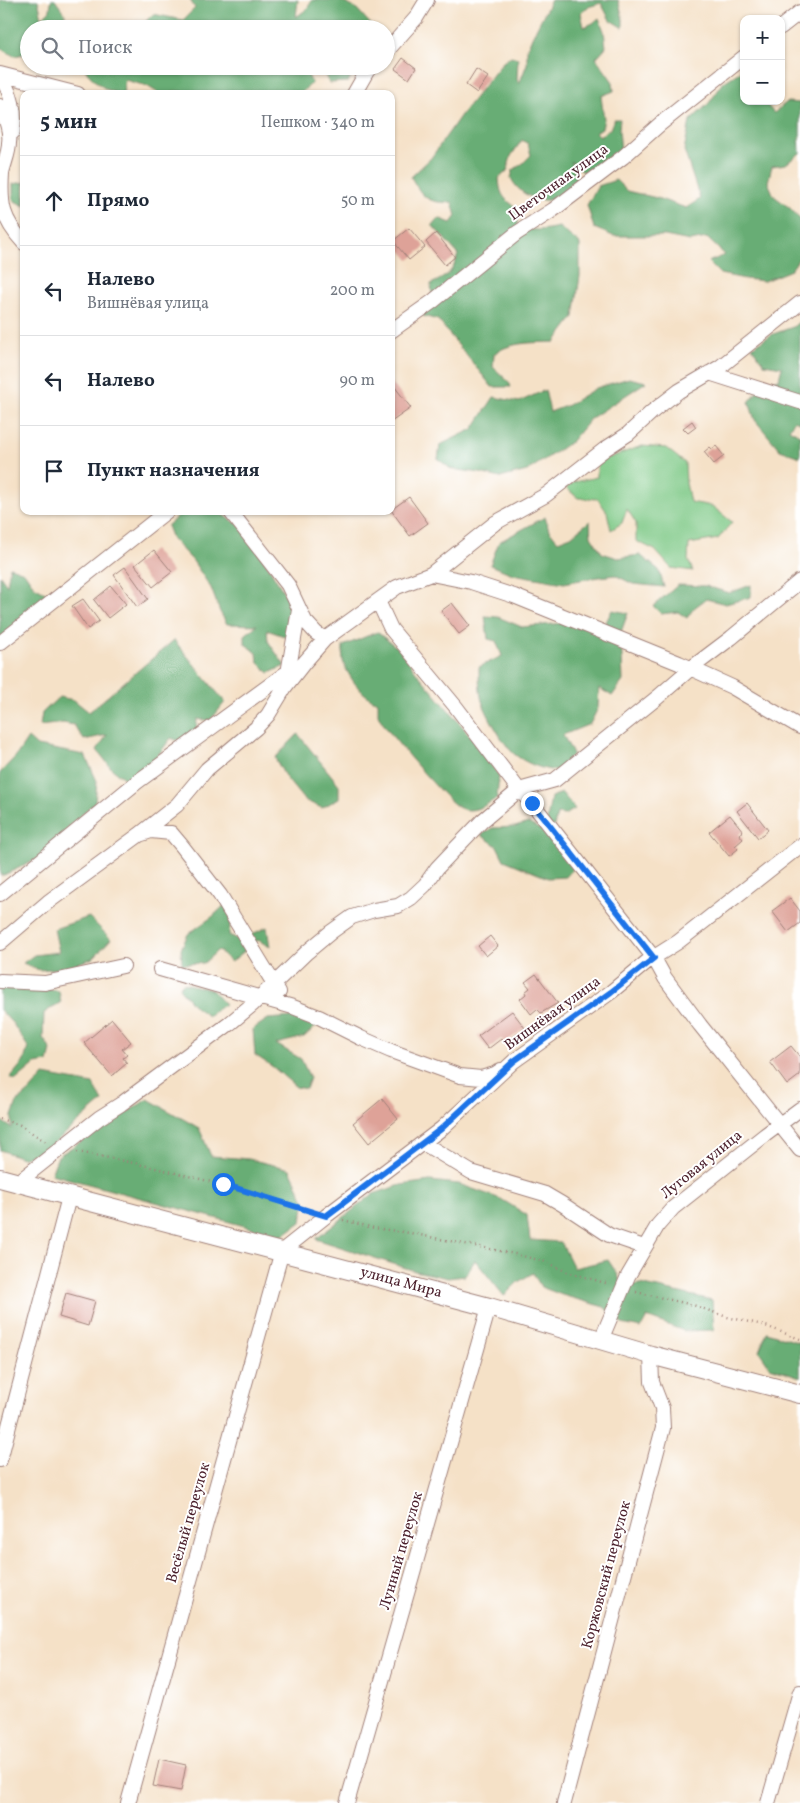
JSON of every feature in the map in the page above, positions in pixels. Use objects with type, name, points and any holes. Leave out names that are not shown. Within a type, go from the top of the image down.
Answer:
[{"type":"main road","name":"улица Мира","points":[[0,1178],[69,1198],[282,1251],[489,1307],[651,1355],[800,1394]]},
{"type":"street","points":[[395,42],[416,18],[427,0]]},
{"type":"street","points":[[785,24],[800,12]]},
{"type":"street","name":"Цветочная улица","points":[[395,328],[432,302],[517,233],[553,210],[601,174],[740,60]]},
{"type":"street","points":[[0,75],[61,90]]},
{"type":"street","points":[[0,75],[12,101],[14,116],[13,130],[2,173],[0,209],[13,231],[20,239]]},
{"type":"street","points":[[356,90],[365,75]]},
{"type":"street","points":[[0,106],[9,133],[10,144]]},
{"type":"street","points":[[0,943],[48,902],[139,835],[177,804],[207,769],[256,728],[268,715],[285,687],[308,657],[325,640],[397,588],[431,574],[495,523],[546,495],[605,449],[628,434],[679,391],[720,367],[800,303]]},
{"type":"street","points":[[709,373],[800,402]]},
{"type":"street","points":[[0,643],[162,515]]},
{"type":"street","points":[[233,515],[278,570],[288,585],[305,621],[325,640]]},
{"type":"street","points":[[431,574],[471,582],[514,596],[732,687],[800,727]]},
{"type":"street","points":[[18,1183],[99,1118],[121,1104],[229,1024],[260,998],[307,952],[352,917],[374,910],[398,906],[411,898],[482,821],[519,790],[555,780],[800,580]]},
{"type":"street","points":[[378,601],[391,630],[456,707],[519,790],[532,803],[654,958],[665,978],[700,1025],[800,1150]]},
{"type":"street","points":[[285,687],[299,610]]},
{"type":"street","points":[[0,894],[137,782],[289,670]]},
{"type":"street","points":[[139,835],[151,831],[170,833],[182,846],[220,895],[279,992],[292,1007]]},
{"type":"street","name":"Вишнёвая улица","points":[[282,1251],[423,1143],[479,1095],[514,1061],[678,942],[800,846]]},
{"type":"street","points":[[0,981],[45,983],[123,966]]},
{"type":"street","points":[[160,969],[292,1007],[319,1017],[391,1052],[460,1076],[480,1078],[495,1074],[514,1061]]},
{"type":"street","name":"Луговая улица","points":[[600,1340],[623,1288],[644,1247],[658,1225],[674,1208],[800,1109]]},
{"type":"street","points":[[423,1143],[471,1172],[545,1194],[610,1235],[644,1247]]},
{"type":"street","points":[[0,1460],[69,1198]]},
{"type":"street","name":"Весёлый переулок","points":[[128,1803],[282,1251]]},
{"type":"street","name":"Лунный переулок","points":[[347,1803],[489,1307]]},
{"type":"street","name":"Коржовский переулок","points":[[564,1803],[662,1428],[662,1408],[652,1382],[651,1355]]},
{"type":"street","points":[[768,1803],[800,1692]]},
{"type":"path","points":[[0,1119],[20,1125],[42,1140],[60,1149],[142,1165],[223,1184],[326,1216],[374,1228],[410,1233],[515,1254],[546,1262],[567,1272],[693,1305],[726,1317],[763,1325],[800,1339]]},
{"type":"green space","points":[[0,0],[38,0],[42,18],[50,10],[51,0],[55,0],[65,14],[65,20],[20,20],[20,55],[14,56],[0,48]]},
{"type":"green space","points":[[190,0],[298,0],[296,17],[307,9],[312,0],[339,0],[357,9],[367,20],[183,20],[195,8]]},
{"type":"green space","points":[[551,0],[618,0],[623,19],[623,28],[610,20],[601,3],[588,7],[581,13],[584,27],[599,18],[604,31],[606,47],[596,58],[613,82],[614,91],[601,96],[604,119],[602,128],[596,132],[600,136],[610,129],[614,119],[620,119],[621,151],[597,173],[591,169],[583,172],[571,161],[577,183],[562,197],[553,200],[533,198],[517,187],[511,178],[513,170],[531,155],[528,144],[522,140],[511,156],[507,171],[499,178],[499,184],[503,196],[517,208],[518,226],[538,230],[559,227],[580,244],[580,276],[574,317],[555,342],[515,345],[494,354],[493,367],[509,382],[511,387],[492,387],[438,320],[423,316],[432,294],[431,284],[449,273],[458,254],[432,225],[438,218],[451,223],[456,216],[452,202],[437,202],[427,198],[422,194],[411,177],[431,158],[461,115],[503,62],[511,56],[518,58],[517,79],[519,84],[527,64],[527,49]]},
{"type":"green space","points":[[153,14],[183,20],[147,20]]},
{"type":"green space","points":[[740,72],[740,105],[767,105],[774,113],[787,102],[800,103],[800,153],[786,164],[772,166],[768,182],[774,196],[790,208],[800,219],[800,257],[791,270],[764,281],[720,274],[708,262],[725,255],[707,238],[690,241],[665,236],[613,236],[594,228],[587,205],[598,186],[616,180],[627,191],[657,198],[686,208],[700,199],[684,150],[690,121],[709,103],[724,82]]},
{"type":"green space","points":[[308,75],[312,83],[304,90],[154,90],[147,86],[125,80],[124,90],[108,90],[90,76]]},
{"type":"green space","points":[[325,75],[352,75],[348,82],[329,83]]},
{"type":"green space","points":[[20,183],[20,204],[13,200],[13,184]]},
{"type":"green space","points":[[800,321],[800,423],[795,420],[789,429],[800,435],[800,457],[780,450],[755,420],[749,402],[762,386],[779,379],[782,367],[764,364],[752,347],[773,334],[793,327]]},
{"type":"green space","points":[[629,378],[646,382],[590,419],[571,442],[527,471],[500,478],[451,469],[438,459],[440,445],[473,429],[494,397],[519,402],[545,390],[550,412],[568,405],[596,388]]},
{"type":"green space","points":[[642,446],[666,448],[685,463],[686,483],[690,502],[712,506],[732,522],[718,539],[689,544],[688,560],[693,571],[671,568],[655,550],[636,541],[636,523],[627,509],[622,523],[611,530],[607,512],[598,499],[578,498],[566,488],[574,482],[597,477],[597,462]]},
{"type":"green space","points":[[179,515],[223,515],[245,528],[295,611],[295,631],[287,637],[267,630],[268,641],[285,666],[269,673],[258,662],[257,653],[245,644],[245,635],[257,625],[227,624],[220,612],[211,588],[193,561],[172,539],[167,526]]},
{"type":"green space","points":[[545,517],[549,530],[558,541],[571,536],[590,521],[591,536],[602,553],[618,558],[640,555],[659,570],[664,587],[633,584],[615,575],[564,583],[513,574],[490,565],[499,542]]},
{"type":"green space","points":[[10,567],[24,572],[34,586],[45,592],[46,601],[0,638],[0,575],[7,585]]},
{"type":"green space","points":[[678,585],[706,586],[729,593],[751,585],[751,597],[726,604],[706,599],[694,608],[687,618],[678,612],[661,614],[653,606]]},
{"type":"green space","points":[[612,610],[628,613],[621,632],[623,681],[612,696],[599,688],[598,708],[590,724],[563,735],[573,754],[557,771],[524,761],[514,754],[505,743],[491,721],[482,701],[479,667],[502,656],[496,641],[488,639],[485,616],[498,617],[522,627],[564,623],[582,626],[605,624]]},
{"type":"green space","points":[[377,632],[399,649],[473,739],[499,776],[497,798],[474,810],[458,807],[428,778],[390,733],[378,714],[378,702],[367,696],[357,686],[348,673],[343,659],[343,646]]},
{"type":"green space","points":[[174,640],[225,702],[210,721],[197,719],[196,736],[181,742],[171,738],[153,762],[125,779],[112,769],[97,750],[107,735],[84,740],[74,725],[63,723],[40,726],[42,713],[59,697],[74,700],[89,712]]},
{"type":"green space","points":[[298,734],[339,785],[339,798],[322,808],[304,800],[286,778],[275,758]]},
{"type":"green space","points":[[28,738],[37,746],[85,755],[97,781],[95,802],[42,857],[4,875],[0,875],[0,773],[16,756]]},
{"type":"green space","points":[[562,793],[575,809],[565,815],[557,814],[553,831],[576,865],[566,877],[548,878],[504,860],[497,846],[481,835],[492,828],[515,827],[528,823],[545,832],[551,797]]},
{"type":"green space","points":[[226,904],[231,917],[229,935],[240,940],[267,927],[270,947],[258,940],[231,962],[218,950],[204,963],[182,964],[181,949],[188,934],[212,917]]},
{"type":"green space","points":[[89,917],[111,939],[93,958],[65,968],[39,970],[23,963],[34,955],[59,952],[54,929]]},
{"type":"green space","points":[[183,983],[212,990],[225,1004],[208,1016],[195,1007],[179,988]]},
{"type":"green space","points":[[0,985],[59,991],[61,1002],[44,1013],[43,1038],[51,1050],[48,1062],[35,1064],[16,1080],[10,1078],[24,1061],[28,1047],[13,1024],[0,1010]]},
{"type":"green space","points":[[293,1017],[322,1021],[304,1037],[276,1044],[301,1059],[310,1078],[306,1089],[296,1087],[273,1067],[255,1055],[253,1029],[268,1019]]},
{"type":"green space","points":[[44,1075],[93,1084],[103,1101],[46,1150],[22,1158],[0,1150],[0,1120],[12,1128],[12,1116],[17,1102]]},
{"type":"green space","points":[[148,1099],[199,1128],[211,1156],[249,1159],[290,1169],[305,1202],[301,1222],[282,1236],[51,1174],[58,1156]]},
{"type":"green space","points":[[430,1181],[459,1184],[501,1199],[527,1215],[530,1240],[561,1242],[574,1268],[608,1260],[618,1275],[622,1287],[640,1284],[712,1300],[714,1330],[684,1331],[647,1317],[641,1328],[622,1324],[604,1307],[541,1287],[533,1273],[518,1282],[504,1296],[475,1260],[465,1276],[448,1278],[415,1271],[316,1239],[373,1194],[401,1185]]},
{"type":"green space","points":[[767,1332],[800,1343],[800,1377],[770,1367],[759,1351]]},
{"type":"building","points":[[403,58],[416,68],[409,79],[395,69]]},
{"type":"building","points":[[476,69],[488,77],[477,93],[466,85]]},
{"type":"building","points":[[409,228],[425,247],[409,260],[395,243],[395,239]]},
{"type":"building","points":[[436,233],[455,257],[445,265],[426,242]]},
{"type":"building","points":[[395,387],[411,408],[395,419]]},
{"type":"building","points":[[692,421],[696,427],[688,433],[683,428]]},
{"type":"building","points":[[716,446],[724,456],[714,464],[704,452],[710,447],[712,449]]},
{"type":"building","points":[[409,497],[428,523],[410,536],[395,515],[395,507]]},
{"type":"building","points":[[154,550],[172,572],[153,587],[135,565]]},
{"type":"building","points":[[125,567],[148,599],[137,607],[114,575]]},
{"type":"building","points":[[111,586],[126,604],[108,618],[94,600]]},
{"type":"building","points":[[83,599],[99,621],[88,629],[72,606]]},
{"type":"building","points":[[452,603],[470,626],[459,634],[441,611]]},
{"type":"building","points":[[747,803],[768,830],[758,838],[737,811]]},
{"type":"building","points":[[730,815],[743,831],[739,834],[743,839],[735,846],[738,849],[729,856],[709,832]]},
{"type":"building","points":[[790,898],[800,911],[800,923],[788,932],[772,911]]},
{"type":"building","points":[[490,936],[498,946],[486,956],[478,946]]},
{"type":"building","points":[[536,974],[558,1003],[541,1013],[537,1009],[531,1014],[520,999],[530,988],[525,982]]},
{"type":"building","points":[[512,1011],[525,1028],[505,1043],[501,1039],[488,1049],[478,1036]]},
{"type":"building","points":[[112,1019],[131,1042],[122,1049],[127,1055],[123,1058],[127,1063],[112,1076],[84,1043]]},
{"type":"building","points":[[791,1046],[800,1057],[800,1075],[787,1085],[770,1062]]},
{"type":"building","points":[[382,1099],[398,1119],[369,1143],[353,1123]]},
{"type":"building","points":[[66,1293],[95,1301],[88,1326],[59,1317]]},
{"type":"building","points":[[159,1759],[186,1765],[181,1791],[153,1786]]},
{"type":"route","points":[[223,1184],[326,1216],[441,1129],[514,1061],[611,992],[654,958],[532,803]]}]
